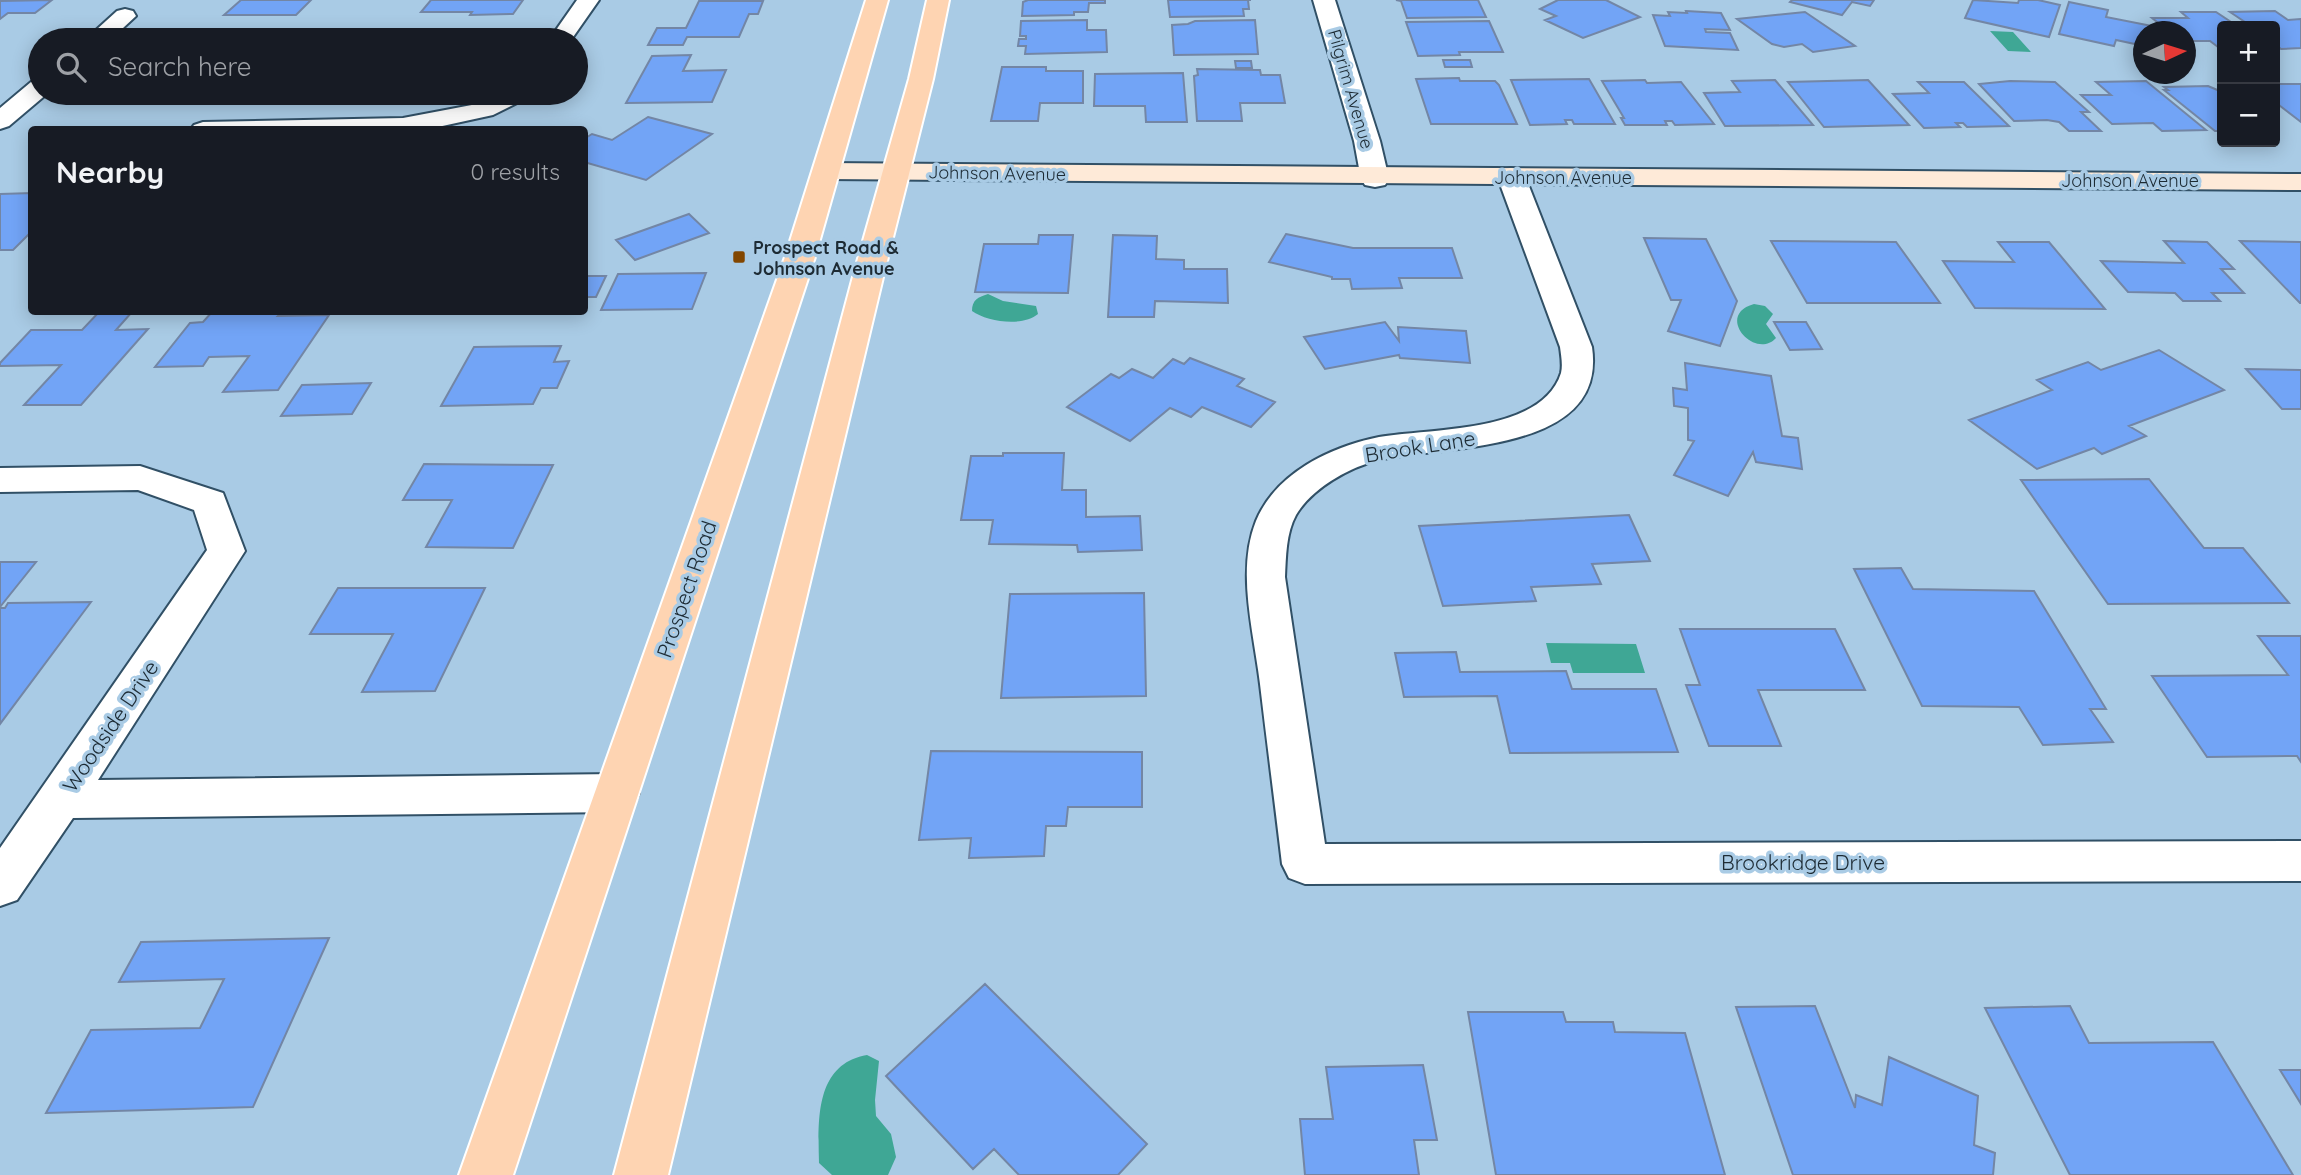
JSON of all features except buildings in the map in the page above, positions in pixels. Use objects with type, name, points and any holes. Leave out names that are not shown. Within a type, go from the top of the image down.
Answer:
[{"type":"main road","name":"Prospect Road","points":[[486,1175],[800,257],[877,0]]},
{"type":"main road","points":[[641,1175],[921,79],[938,0]]},
{"type":"street","points":[[568,28],[588,0]]},
{"type":"street","name":"Pilgrim Avenue","points":[[1324,0],[1376,179]]},
{"type":"street","points":[[110,28],[125,16]]},
{"type":"street","points":[[7,129],[28,102]]},
{"type":"street","points":[[403,126],[484,110],[494,105]]},
{"type":"street","name":"Johnson Avenue","points":[[826,171],[1376,179],[1511,176],[2301,182]]},
{"type":"street","name":"Brook Lane","points":[[1305,864],[1265,577],[1268,544],[1278,514],[1304,484],[1341,462],[1375,449],[1506,432],[1541,416],[1566,394],[1577,373],[1576,347],[1511,176]]},
{"type":"street","name":"Woodside Drive","points":[[0,480],[141,478],[211,502],[226,551],[61,799]]},
{"type":"street","name":"Woodside Drive","points":[[61,799],[617,793]]},
{"type":"street","points":[[0,886],[61,799]]},
{"type":"street","name":"Brookridge Drive","points":[[1305,864],[2301,861]]},
{"type":"shaded area","points":[[1990,31],[2013,32],[2031,52],[2008,51]]},
{"type":"shaded area","points":[[988,294],[1003,301],[1036,306],[1038,314],[1023,321],[1005,322],[972,311],[976,300]]},
{"type":"shaded area","points":[[1754,304],[1765,306],[1773,314],[1766,324],[1776,338],[1767,344],[1749,340],[1738,326],[1738,317],[1743,310]]},
{"type":"shaded area","points":[[1546,643],[1636,644],[1645,673],[1573,673],[1570,663],[1551,663]]},
{"type":"shaded area","points":[[867,1055],[879,1061],[876,1116],[891,1134],[896,1157],[888,1175],[832,1175],[819,1163],[823,1096],[837,1070],[850,1060]]},
{"type":"place","name":"Prospect Road & Johnson Avenue","points":[[739,257]]}]
